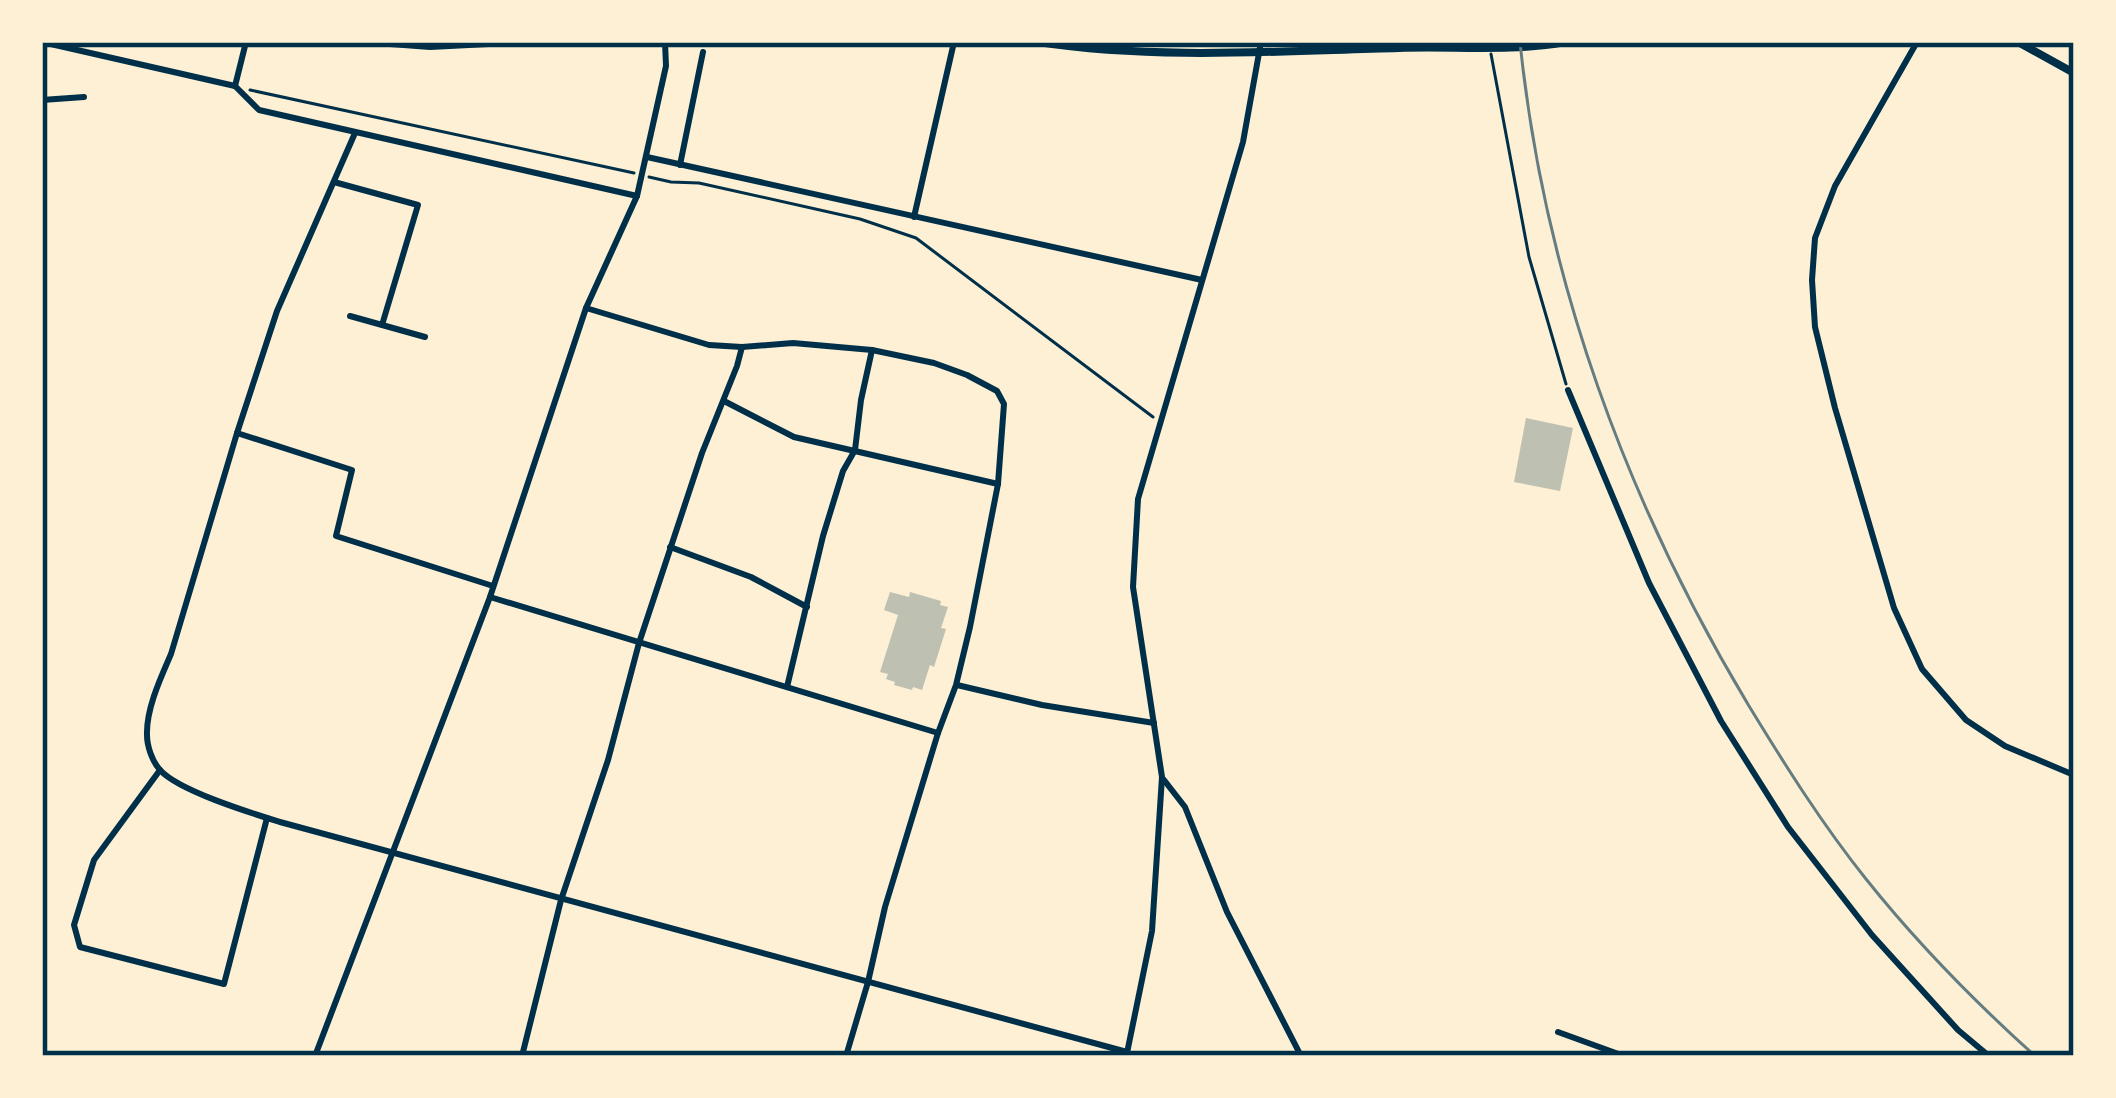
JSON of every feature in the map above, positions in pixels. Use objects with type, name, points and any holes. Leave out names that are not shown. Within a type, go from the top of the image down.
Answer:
[{"type":"street","points":[[42,42],[236,86],[259,110],[637,196]]},
{"type":"street","points":[[236,86],[246,42]]},
{"type":"street","points":[[376,42],[430,46],[508,42]]},
{"type":"street","points":[[315,1056],[494,586],[586,308],[637,196],[665,66],[665,42]]},
{"type":"street","points":[[914,218],[954,42]]},
{"type":"street","points":[[1038,42],[1131,50],[1565,42]]},
{"type":"street","points":[[1917,42],[1835,185],[1815,238],[1815,327],[1894,608],[1922,669],[1966,720],[2005,746],[2074,775]]},
{"type":"street","points":[[2018,42],[2074,73]]},
{"type":"street","points":[[355,133],[278,311],[148,720],[150,753],[160,770],[228,805],[267,818],[1126,1054],[1152,931],[1162,777],[1133,587],[1138,499],[1244,142],[1260,47]]},
{"type":"street","points":[[680,165],[703,52]]},
{"type":"street","points":[[42,100],[84,97]]},
{"type":"street","points":[[647,157],[1202,280]]},
{"type":"street","points":[[334,182],[418,205],[382,325]]},
{"type":"street","points":[[586,308],[710,345],[793,343],[872,350],[934,363],[997,391],[1004,404],[998,484],[956,685],[885,907],[846,1056]]},
{"type":"street","points":[[350,316],[425,337]]},
{"type":"street","points":[[522,1056],[561,900],[608,760],[639,643],[701,453],[742,347]]},
{"type":"street","points":[[788,687],[842,471],[855,450],[872,350]]},
{"type":"street","points":[[1568,390],[1649,583],[1721,721],[1777,809],[1872,935],[1958,1030],[1989,1056]]},
{"type":"street","points":[[724,401],[794,436],[998,484]]},
{"type":"street","points":[[237,433],[352,470],[336,536],[494,586]]},
{"type":"street","points":[[670,547],[751,578],[807,607]]},
{"type":"street","points":[[490,597],[938,733]]},
{"type":"street","points":[[956,685],[1154,723]]},
{"type":"street","points":[[160,770],[94,860],[74,925],[80,947],[224,984],[267,818]]},
{"type":"street","points":[[1162,777],[1186,807],[1227,912],[1301,1056]]},
{"type":"street","points":[[1558,1032],[1624,1056]]},
{"type":"path","points":[[1491,53],[1529,257],[1568,390]]},
{"type":"path","points":[[236,86],[886,226],[916,238],[1159,422]]},
{"type":"building","points":[[1526,418],[1573,428],[1560,491],[1514,482]]},
{"type":"building","points":[[890,592],[909,597],[910,592],[948,607],[941,628],[946,629],[922,690],[894,685],[886,679],[888,674],[880,672],[898,615],[884,610]]},
{"type":"railway","points":[[1520,42],[1549,217],[1571,302],[1629,469],[1705,629],[1776,750],[1850,858],[1926,949],[2035,1056]]}]
